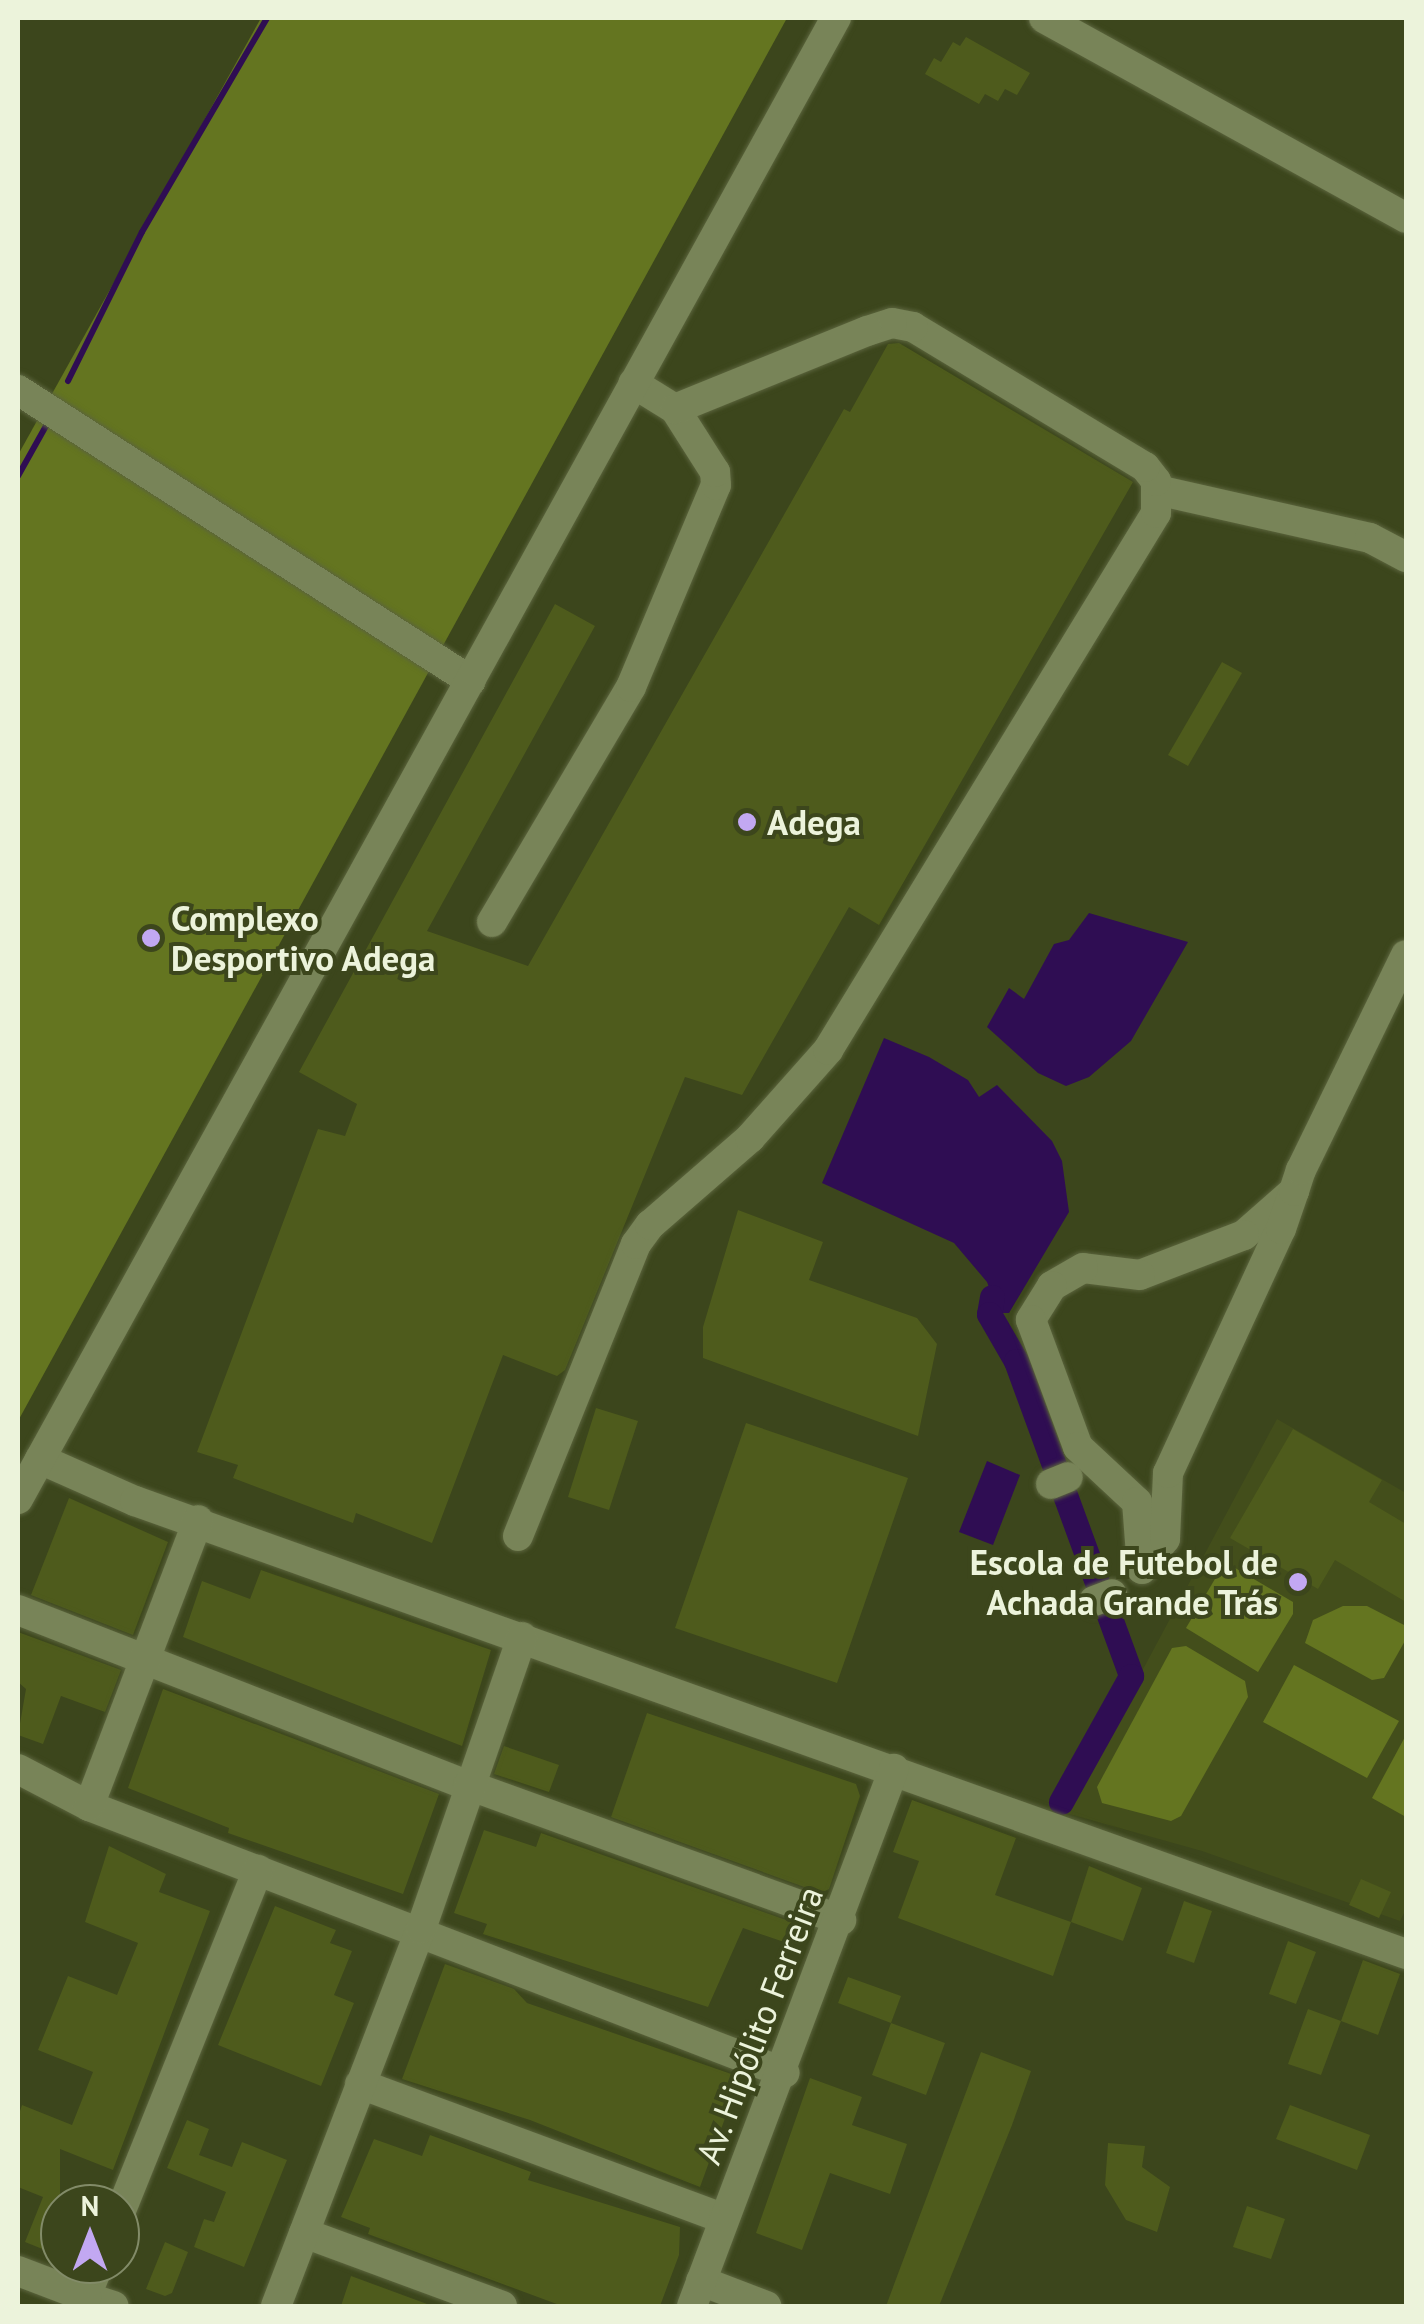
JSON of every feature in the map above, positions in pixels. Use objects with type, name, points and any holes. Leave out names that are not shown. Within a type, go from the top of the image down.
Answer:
[{"type":"street","points":[[18,1500],[836,18]]},
{"type":"street","points":[[1044,18],[1406,218]]},
{"type":"street","points":[[518,1536],[636,1244],[761,1127],[828,1050],[1156,513],[1157,490],[1145,467],[913,327],[892,323],[675,409]]},
{"type":"street","points":[[492,922],[631,687],[716,485],[716,472],[675,409],[633,383]]},
{"type":"street","points":[[18,390],[471,681]]},
{"type":"street","points":[[1157,490],[1370,538],[1406,557]]},
{"type":"street","points":[[1294,1191],[1244,1235],[1140,1275],[1082,1268],[1052,1286],[1032,1320],[1078,1447],[1137,1502],[1142,1570],[1165,1539],[1168,1473],[1294,1191],[1406,955]]},
{"type":"street","points":[[40,1459],[198,1520],[1406,1954]]},
{"type":"street","points":[[89,1806],[198,1520]]},
{"type":"street","points":[[18,1610],[468,1785],[842,1920]]},
{"type":"street","points":[[276,2306],[421,1929],[522,1637]]},
{"type":"street","points":[[18,1769],[89,1806],[421,1929],[785,2073]]},
{"type":"street","name":"Av. Hipólito Ferreira","points":[[696,2294],[785,2073],[894,1769]]},
{"type":"street","points":[[131,2184],[258,1870]]},
{"type":"street","points":[[360,2084],[724,2219]]},
{"type":"street","points":[[304,2233],[453,2298],[502,2306]]},
{"type":"street","points":[[18,2272],[100,2302]]},
{"type":"street","points":[[696,2294],[766,2306]]},
{"type":"shaded area","name":"Complexo Desportivo Adega","points":[[261,18],[787,18],[18,1421],[18,455]]},
{"type":"shaded area","points":[[1089,913],[1188,942],[1131,1041],[1089,1077],[1066,1086],[1038,1073],[987,1027],[1009,988],[1024,999],[1054,944],[1069,940]]},
{"type":"shaded area","points":[[884,1038],[929,1057],[968,1080],[979,1097],[997,1085],[1052,1141],[1062,1161],[1069,1212],[1009,1313],[999,1313],[987,1282],[954,1243],[822,1183]]},
{"type":"shaded area","name":"Escola de Futebol de Achada Grande Trás","points":[[1277,1419],[1406,1493],[1406,1909],[1400,1921],[1202,1851],[1066,1813]]},
{"type":"shaded area","points":[[987,1461],[1020,1475],[993,1545],[959,1532]]},
{"type":"shaded area","points":[[1225,1562],[1293,1602],[1293,1614],[1258,1672],[1186,1628]]},
{"type":"shaded area","points":[[1343,1606],[1367,1606],[1406,1626],[1406,1639],[1384,1678],[1372,1680],[1305,1643],[1313,1620]]},
{"type":"shaded area","points":[[1186,1646],[1245,1681],[1248,1697],[1181,1816],[1171,1821],[1102,1803],[1097,1787],[1172,1648]]},
{"type":"shaded area","points":[[1294,1665],[1399,1721],[1367,1778],[1263,1722]]},
{"type":"shaded area","points":[[1406,1735],[1406,1817],[1372,1798]]},
{"type":"building","points":[[966,37],[1030,73],[1017,95],[1005,89],[998,101],[985,94],[979,104],[925,74],[934,58],[941,62],[953,42],[960,46]]},
{"type":"building","points":[[899,343],[1133,482],[879,925],[849,907],[742,1095],[685,1077],[565,1370],[557,1376],[503,1355],[432,1543],[356,1513],[353,1523],[233,1478],[238,1465],[197,1452],[318,1129],[345,1136],[357,1104],[299,1072],[555,604],[595,626],[427,931],[528,966],[844,409],[850,412],[888,344]]},
{"type":"building","points":[[1222,662],[1242,673],[1188,766],[1168,755]]},
{"type":"building","points":[[738,1210],[823,1242],[809,1280],[917,1318],[937,1344],[918,1436],[703,1358],[703,1327]]},
{"type":"building","points":[[596,1408],[638,1421],[609,1510],[568,1497]]},
{"type":"building","points":[[746,1423],[908,1478],[837,1683],[675,1628]]},
{"type":"building","points":[[1293,1429],[1382,1480],[1369,1502],[1406,1524],[1406,1602],[1335,1560],[1318,1589],[1230,1538]]},
{"type":"building","points":[[69,1498],[168,1542],[133,1635],[31,1595]]},
{"type":"building","points":[[261,1570],[491,1650],[462,1746],[183,1637],[202,1581],[250,1599]]},
{"type":"building","points":[[18,1632],[121,1670],[105,1712],[61,1696],[43,1744],[18,1735],[26,1689],[18,1682]]},
{"type":"building","points":[[163,1689],[439,1794],[403,1894],[228,1833],[229,1828],[128,1788]]},
{"type":"building","points":[[647,1713],[856,1784],[860,1796],[829,1889],[821,1893],[611,1817]]},
{"type":"building","points":[[504,1746],[559,1765],[549,1792],[494,1774]]},
{"type":"building","points":[[912,1800],[1016,1838],[995,1895],[1071,1922],[1053,1976],[898,1918],[919,1861],[893,1852]]},
{"type":"building","points":[[484,1830],[536,1847],[541,1833],[800,1925],[793,1945],[743,1928],[708,2007],[483,1934],[487,1924],[454,1913]]},
{"type":"building","points":[[109,1846],[166,1874],[159,1892],[210,1911],[113,2170],[60,2149],[60,2184],[40,2184],[40,2196],[18,2187],[18,2117],[22,2105],[72,2125],[93,2072],[38,2050],[68,1976],[117,1995],[138,1943],[85,1922]]},
{"type":"building","points":[[1089,1866],[1142,1888],[1123,1941],[1071,1922]]},
{"type":"building","points":[[1361,1879],[1391,1892],[1379,1918],[1349,1905]]},
{"type":"building","points":[[1184,1901],[1212,1911],[1194,1963],[1166,1953]]},
{"type":"building","points":[[275,1906],[336,1930],[330,1943],[352,1951],[334,1995],[354,2003],[321,2086],[218,2045]]},
{"type":"building","points":[[1288,1941],[1316,1952],[1296,2004],[1269,1994]]},
{"type":"building","points":[[1363,1960],[1400,1974],[1378,2035],[1341,2021]]},
{"type":"building","points":[[445,1964],[514,1989],[527,2003],[740,2077],[700,2187],[530,2120],[402,2079]]},
{"type":"building","points":[[848,1977],[901,1996],[891,2023],[838,2003]]},
{"type":"building","points":[[1308,2009],[1341,2021],[1321,2075],[1288,2064]]},
{"type":"building","points":[[891,2023],[945,2043],[926,2095],[872,2075]]},
{"type":"building","points":[[981,2052],[1031,2071],[1012,2125],[939,2306],[886,2306]]},
{"type":"building","points":[[810,2078],[862,2097],[852,2125],[907,2144],[890,2194],[830,2173],[802,2250],[756,2233]]},
{"type":"building","points":[[1290,2105],[1370,2135],[1357,2170],[1276,2139]]},
{"type":"building","points":[[187,2120],[209,2129],[199,2155],[232,2167],[242,2142],[287,2160],[244,2267],[194,2247],[204,2219],[214,2222],[226,2192],[167,2168]]},
{"type":"building","points":[[430,2135],[531,2172],[528,2180],[680,2227],[679,2255],[660,2306],[562,2306],[368,2234],[370,2228],[341,2217],[374,2139],[422,2156]]},
{"type":"building","points":[[1108,2143],[1145,2146],[1142,2167],[1170,2187],[1157,2232],[1126,2220],[1105,2185]]},
{"type":"building","points":[[40,2204],[40,2248],[25,2242]]},
{"type":"building","points":[[1247,2206],[1285,2219],[1271,2259],[1233,2247]]},
{"type":"building","points":[[165,2242],[188,2252],[172,2293],[165,2296],[146,2289]]},
{"type":"building","points":[[351,2276],[427,2304],[427,2306],[341,2306]]},
{"type":"waterway","points":[[68,381],[142,232],[267,18]]},
{"type":"waterway","points":[[18,476],[46,426]]},
{"type":"waterway","points":[[992,1297],[989,1314],[1016,1361],[1131,1676],[1061,1802]]},
{"type":"place","name":"Adega","points":[[747,822]]},
{"type":"place","name":"Complexo Desportivo Adega","points":[[151,938]]},
{"type":"place","name":"Escola de Futebol de Achada Grande Trás","points":[[1298,1582]]}]
